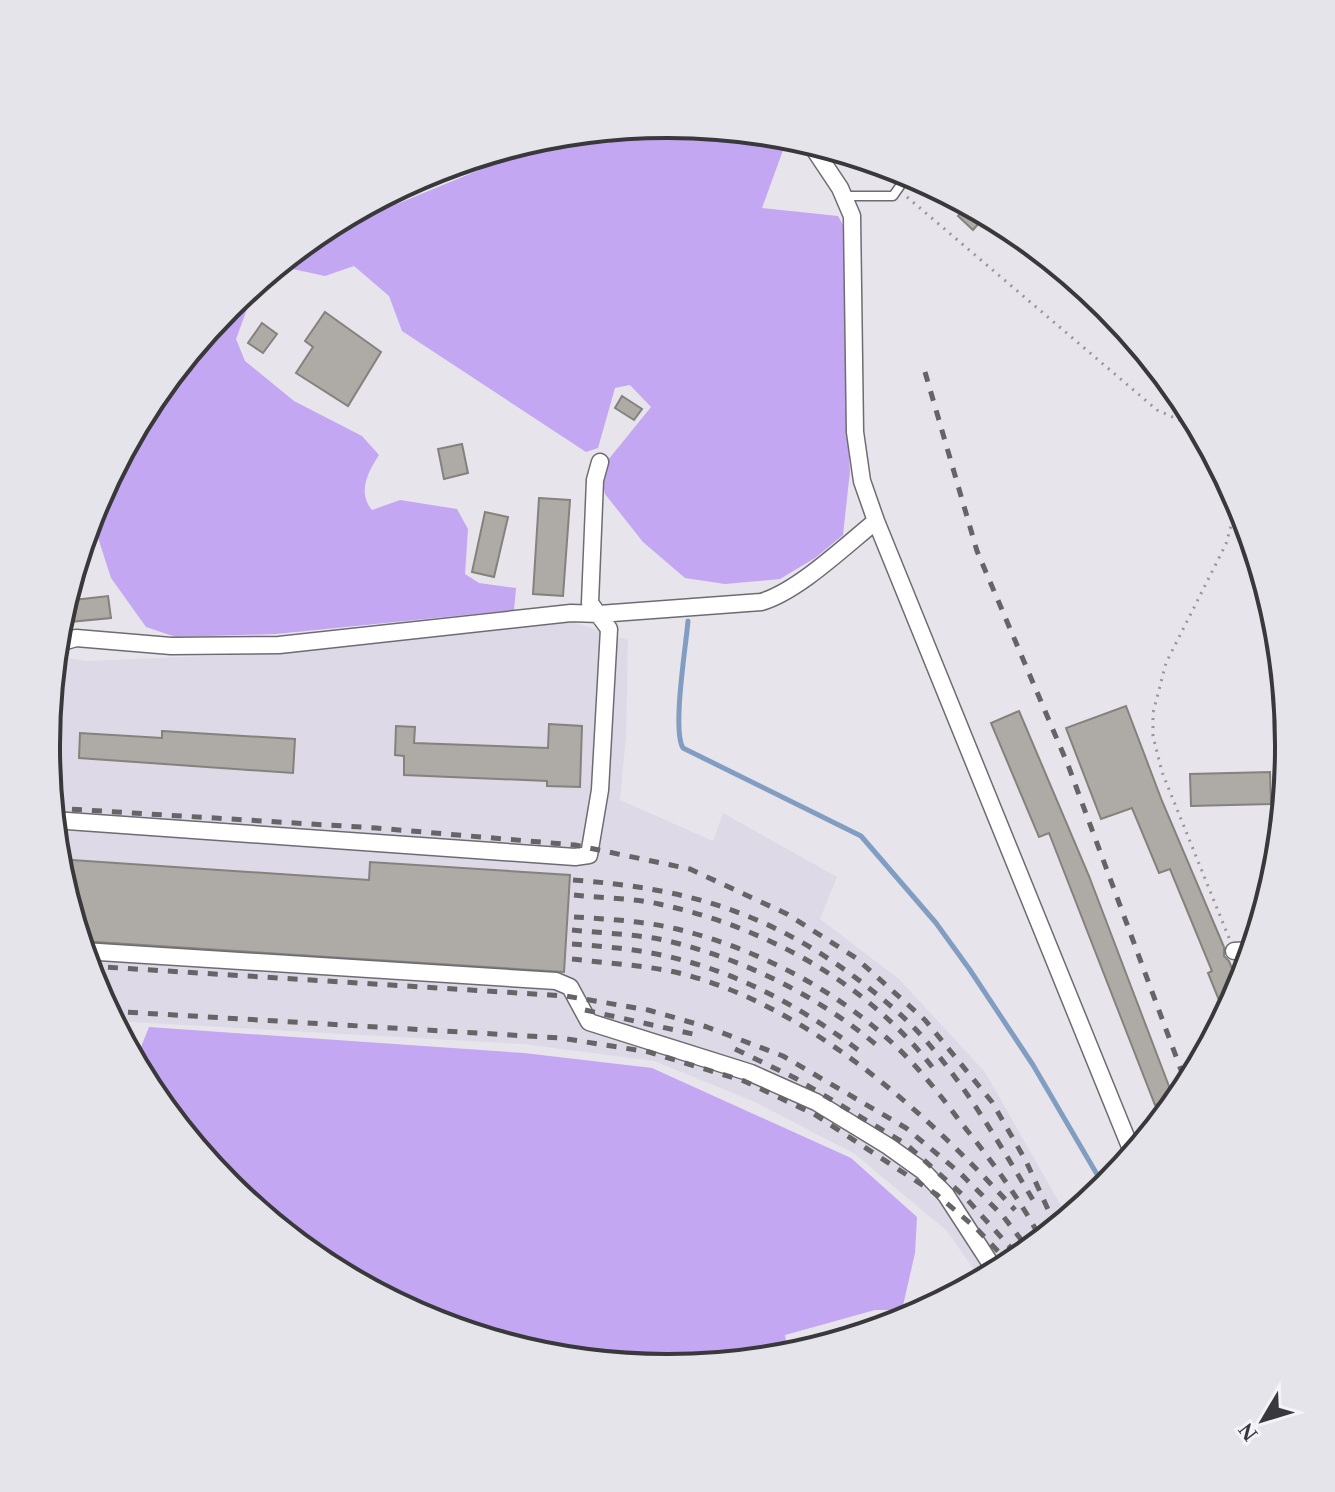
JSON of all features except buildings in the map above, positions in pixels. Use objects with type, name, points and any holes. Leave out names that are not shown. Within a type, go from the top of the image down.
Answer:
[{"type":"street","points":[[819,158],[844,196],[852,216],[858,461],[862,481],[1128,1142]]},
{"type":"street","points":[[65,821],[589,855],[600,790],[609,629],[590,603],[595,480],[600,462]]},
{"type":"street","points":[[70,640],[171,646],[279,645],[571,613],[599,614],[761,602],[774,598],[876,521]]},
{"type":"street","points":[[1234,951],[1239,951]]},
{"type":"street","points":[[96,952],[556,981],[570,987],[589,1022],[751,1073],[816,1102],[888,1146],[923,1171],[946,1195],[989,1261]]},
{"type":"lane","points":[[844,196],[893,196],[898,184]]},
{"type":"path","points":[[897,190],[1157,410],[1181,421]]},
{"type":"path","points":[[1232,522],[1226,544],[1166,663],[1153,713],[1153,736],[1162,772],[1237,958]]},
{"type":"shaded area","points":[[668,138],[783,150],[762,208],[838,216],[847,232],[845,399],[850,471],[843,535],[815,558],[780,579],[725,584],[685,578],[643,542],[605,494],[602,480],[608,460],[651,407],[630,385],[615,388],[598,448],[586,452],[402,331],[389,296],[354,266],[325,276],[292,269],[330,241],[393,204],[493,164],[549,150]]},
{"type":"shaded area","points":[[248,307],[236,339],[245,361],[294,401],[362,436],[379,455],[368,475],[365,489],[372,510],[400,500],[457,509],[468,529],[465,574],[479,583],[516,588],[514,610],[276,634],[176,637],[146,627],[111,578],[98,536],[123,477],[162,408],[211,345]]},
{"type":"shaded area","points":[[573,622],[628,640],[626,737],[620,800],[713,841],[723,813],[837,877],[820,919],[899,979],[985,1072],[1062,1208],[974,1270],[947,1231],[855,1154],[755,1102],[654,1061],[523,1044],[126,1022],[92,941],[65,825],[60,746],[67,658],[88,661],[281,653]]},
{"type":"shaded area","points":[[149,1027],[524,1053],[652,1068],[851,1158],[917,1217],[915,1253],[903,1306],[892,1310],[875,1310],[785,1335],[786,1342],[668,1354],[549,1342],[472,1321],[399,1291],[364,1272],[330,1251],[267,1203],[211,1147],[162,1084],[140,1049]]},
{"type":"waterway","points":[[688,621],[679,706],[683,748],[861,836],[936,923],[970,970],[1033,1065],[1098,1175]]},
{"type":"railway","points":[[925,372],[977,551],[1068,765],[1181,1071]]},
{"type":"railway","points":[[63,809],[376,828],[575,845],[690,869],[787,914],[856,958],[925,1020],[992,1102],[1026,1161],[1051,1217]]},
{"type":"railway","points":[[573,880],[651,889],[722,907],[756,920],[823,955],[885,1001],[920,1034],[984,1119],[1033,1200]]},
{"type":"railway","points":[[574,895],[659,904],[699,914],[776,944],[848,986],[910,1040],[936,1072]]},
{"type":"railway","points":[[574,917],[651,924],[712,939],[780,966],[843,1003],[872,1025],[929,1082],[984,1152],[1035,1229]]},
{"type":"railway","points":[[572,930],[659,939],[689,946],[747,967],[804,995],[880,1048]]},
{"type":"railway","points":[[572,944],[641,951],[680,959],[735,978],[788,1004],[861,1052]]},
{"type":"railway","points":[[572,959],[675,972],[724,987],[771,1008],[817,1035],[903,1100],[1015,1210]]},
{"type":"railway","points":[[102,967],[566,996],[648,1010],[707,1027],[783,1056],[906,1128],[960,1173],[1003,1216],[1021,1240]]},
{"type":"railway","points":[[585,1010],[702,1036]]},
{"type":"railway","points":[[122,1012],[561,1038],[649,1052],[744,1081],[814,1114],[936,1194],[1000,1254]]},
{"type":"railway","points":[[735,1049],[795,1078],[906,1144],[964,1196],[1010,1247]]}]
